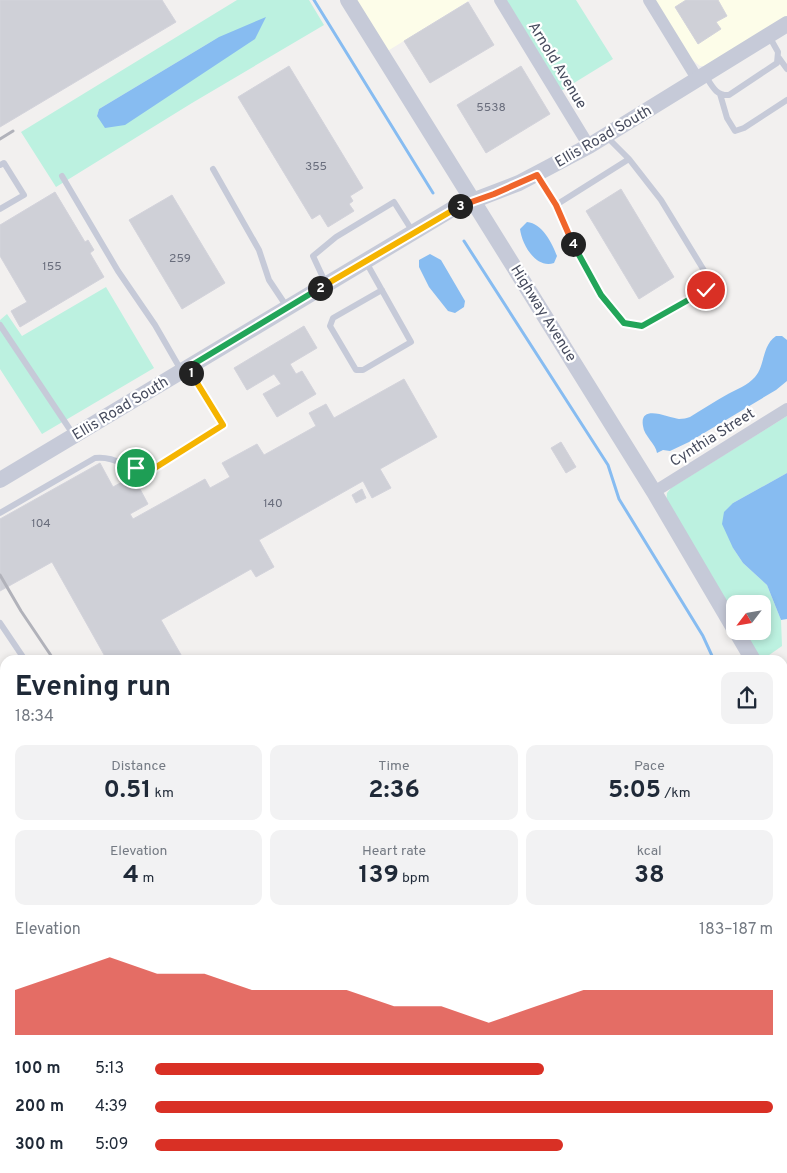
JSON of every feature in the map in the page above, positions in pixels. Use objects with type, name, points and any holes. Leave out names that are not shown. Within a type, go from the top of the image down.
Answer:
[{"type":"street","name":"Highway Avenue","points":[[348,0],[654,492],[726,615]]},
{"type":"street","name":"Arnold Avenue","points":[[500,0],[589,146]]},
{"type":"street","points":[[649,0],[702,78]]},
{"type":"street","name":"Ellis Road South","points":[[0,480],[454,208],[494,194],[537,175],[606,136],[787,24]]},
{"type":"street","name":"Cynthia Street","points":[[654,492],[787,409]]},
{"type":"street","name":"Highway Avenue","points":[[741,640],[750,655]]},
{"type":"lane","points":[[769,35],[779,58],[787,69]]},
{"type":"lane","points":[[702,78],[716,92],[730,95],[774,66],[779,58]]},
{"type":"lane","points":[[779,58],[787,58]]},
{"type":"lane","points":[[720,94],[727,118],[735,131],[744,128],[787,100]]},
{"type":"lane","points":[[537,175],[556,205],[582,262],[601,295],[624,323],[642,326],[706,290],[708,278],[661,200],[629,159],[606,136]]},
{"type":"lane","points":[[556,205],[629,159]]},
{"type":"lane","points":[[0,165],[4,163],[24,195],[0,209]]},
{"type":"lane","points":[[214,169],[259,250],[269,280],[287,308]]},
{"type":"lane","points":[[0,513],[95,458],[114,459],[144,472],[150,471],[223,425],[118,271],[62,176]]},
{"type":"lane","points":[[326,285],[313,256],[336,237],[394,202],[413,233]]},
{"type":"lane","points":[[366,261],[412,342],[364,370],[356,370],[330,326],[333,318],[382,290]]},
{"type":"lane","points":[[0,325],[74,435]]},
{"type":"lane","points":[[0,623],[21,655]]},
{"type":"shaded area","points":[[354,0],[470,0],[386,52]]},
{"type":"shaded area","points":[[653,0],[787,0],[787,16],[708,66],[700,66],[690,58]]},
{"type":"green space","points":[[237,0],[309,0],[324,25],[192,103],[56,187],[21,132]],"holes":[[[219,37],[97,116],[99,109]]]},
{"type":"green space","points":[[505,0],[576,0],[613,59],[561,91]]},
{"type":"green space","points":[[106,287],[154,368],[42,434],[0,369],[0,320],[7,314],[22,336]]},
{"type":"green space","points":[[787,416],[787,473],[733,503],[733,548],[743,563],[767,585],[771,595],[726,595],[726,605],[666,504],[667,493],[671,488]]},
{"type":"green space","points":[[771,595],[781,620],[782,646],[769,655],[756,655],[747,640],[771,640]]},
{"type":"water","points":[[266,17],[255,39],[125,125],[105,128],[97,116],[99,109],[219,37]]},
{"type":"water","points":[[527,222],[542,230],[549,240],[557,256],[554,263],[547,264],[541,262],[527,248],[520,229]]},
{"type":"water","points":[[430,254],[441,260],[465,301],[464,307],[455,313],[448,311],[429,287],[419,267],[419,260]]},
{"type":"water","points":[[776,336],[782,336],[787,340],[787,381],[776,390],[689,442],[670,451],[663,450],[657,453],[655,446],[644,430],[643,419],[646,415],[656,413],[679,419],[689,417],[745,385],[755,377],[761,367],[768,345]]},
{"type":"water","points":[[787,473],[787,619],[781,620],[767,585],[743,563],[733,548],[722,524],[724,512],[733,503]]},
{"type":"building","points":[[0,0],[162,0],[176,22],[0,127]]},
{"type":"building","points":[[686,0],[718,0],[727,16],[716,22],[721,29],[698,44],[675,7]]},
{"type":"building","points":[[468,2],[494,45],[430,83],[404,41]]},
{"type":"building","points":[[289,66],[363,188],[350,196],[353,201],[349,204],[354,211],[328,227],[320,214],[312,219],[238,97]]},
{"type":"building","points":[[521,66],[550,114],[486,153],[457,105]]},
{"type":"building","points":[[621,189],[674,277],[639,299],[586,211]]},
{"type":"building","points":[[55,192],[85,242],[88,240],[94,250],[90,253],[104,277],[20,327],[11,311],[27,302],[0,256],[0,225]]},
{"type":"building","points":[[172,195],[225,283],[182,309],[129,220]]},
{"type":"building","points":[[304,326],[317,348],[290,364],[296,374],[302,371],[316,394],[277,417],[263,394],[281,384],[274,374],[247,390],[234,368]]},
{"type":"building","points":[[404,379],[437,437],[380,469],[391,488],[372,498],[363,481],[259,540],[274,567],[256,577],[251,569],[161,620],[181,655],[104,655],[52,562],[0,591],[0,519],[100,463],[113,487],[133,476],[148,504],[130,514],[133,519],[205,479],[210,488],[230,477],[222,463],[257,444],[264,455],[316,426],[309,413],[326,404],[334,418]]},
{"type":"building","points":[[561,442],[576,467],[566,473],[551,448]]},
{"type":"building","points":[[362,489],[366,498],[356,503],[352,495]]},
{"type":"waterway","points":[[314,0],[433,193]]},
{"type":"waterway","points":[[464,241],[608,465],[619,499],[703,636],[712,655]]},
{"type":"railway","points":[[0,139],[13,131]]},
{"type":"railway","points":[[0,575],[21,611],[51,655]]},
{"type":"route","points":[[136,468],[144,472],[150,471],[223,425],[187,368],[454,208],[494,194],[537,175],[556,205],[577,254],[601,295],[624,323],[642,326],[706,290]]}]
